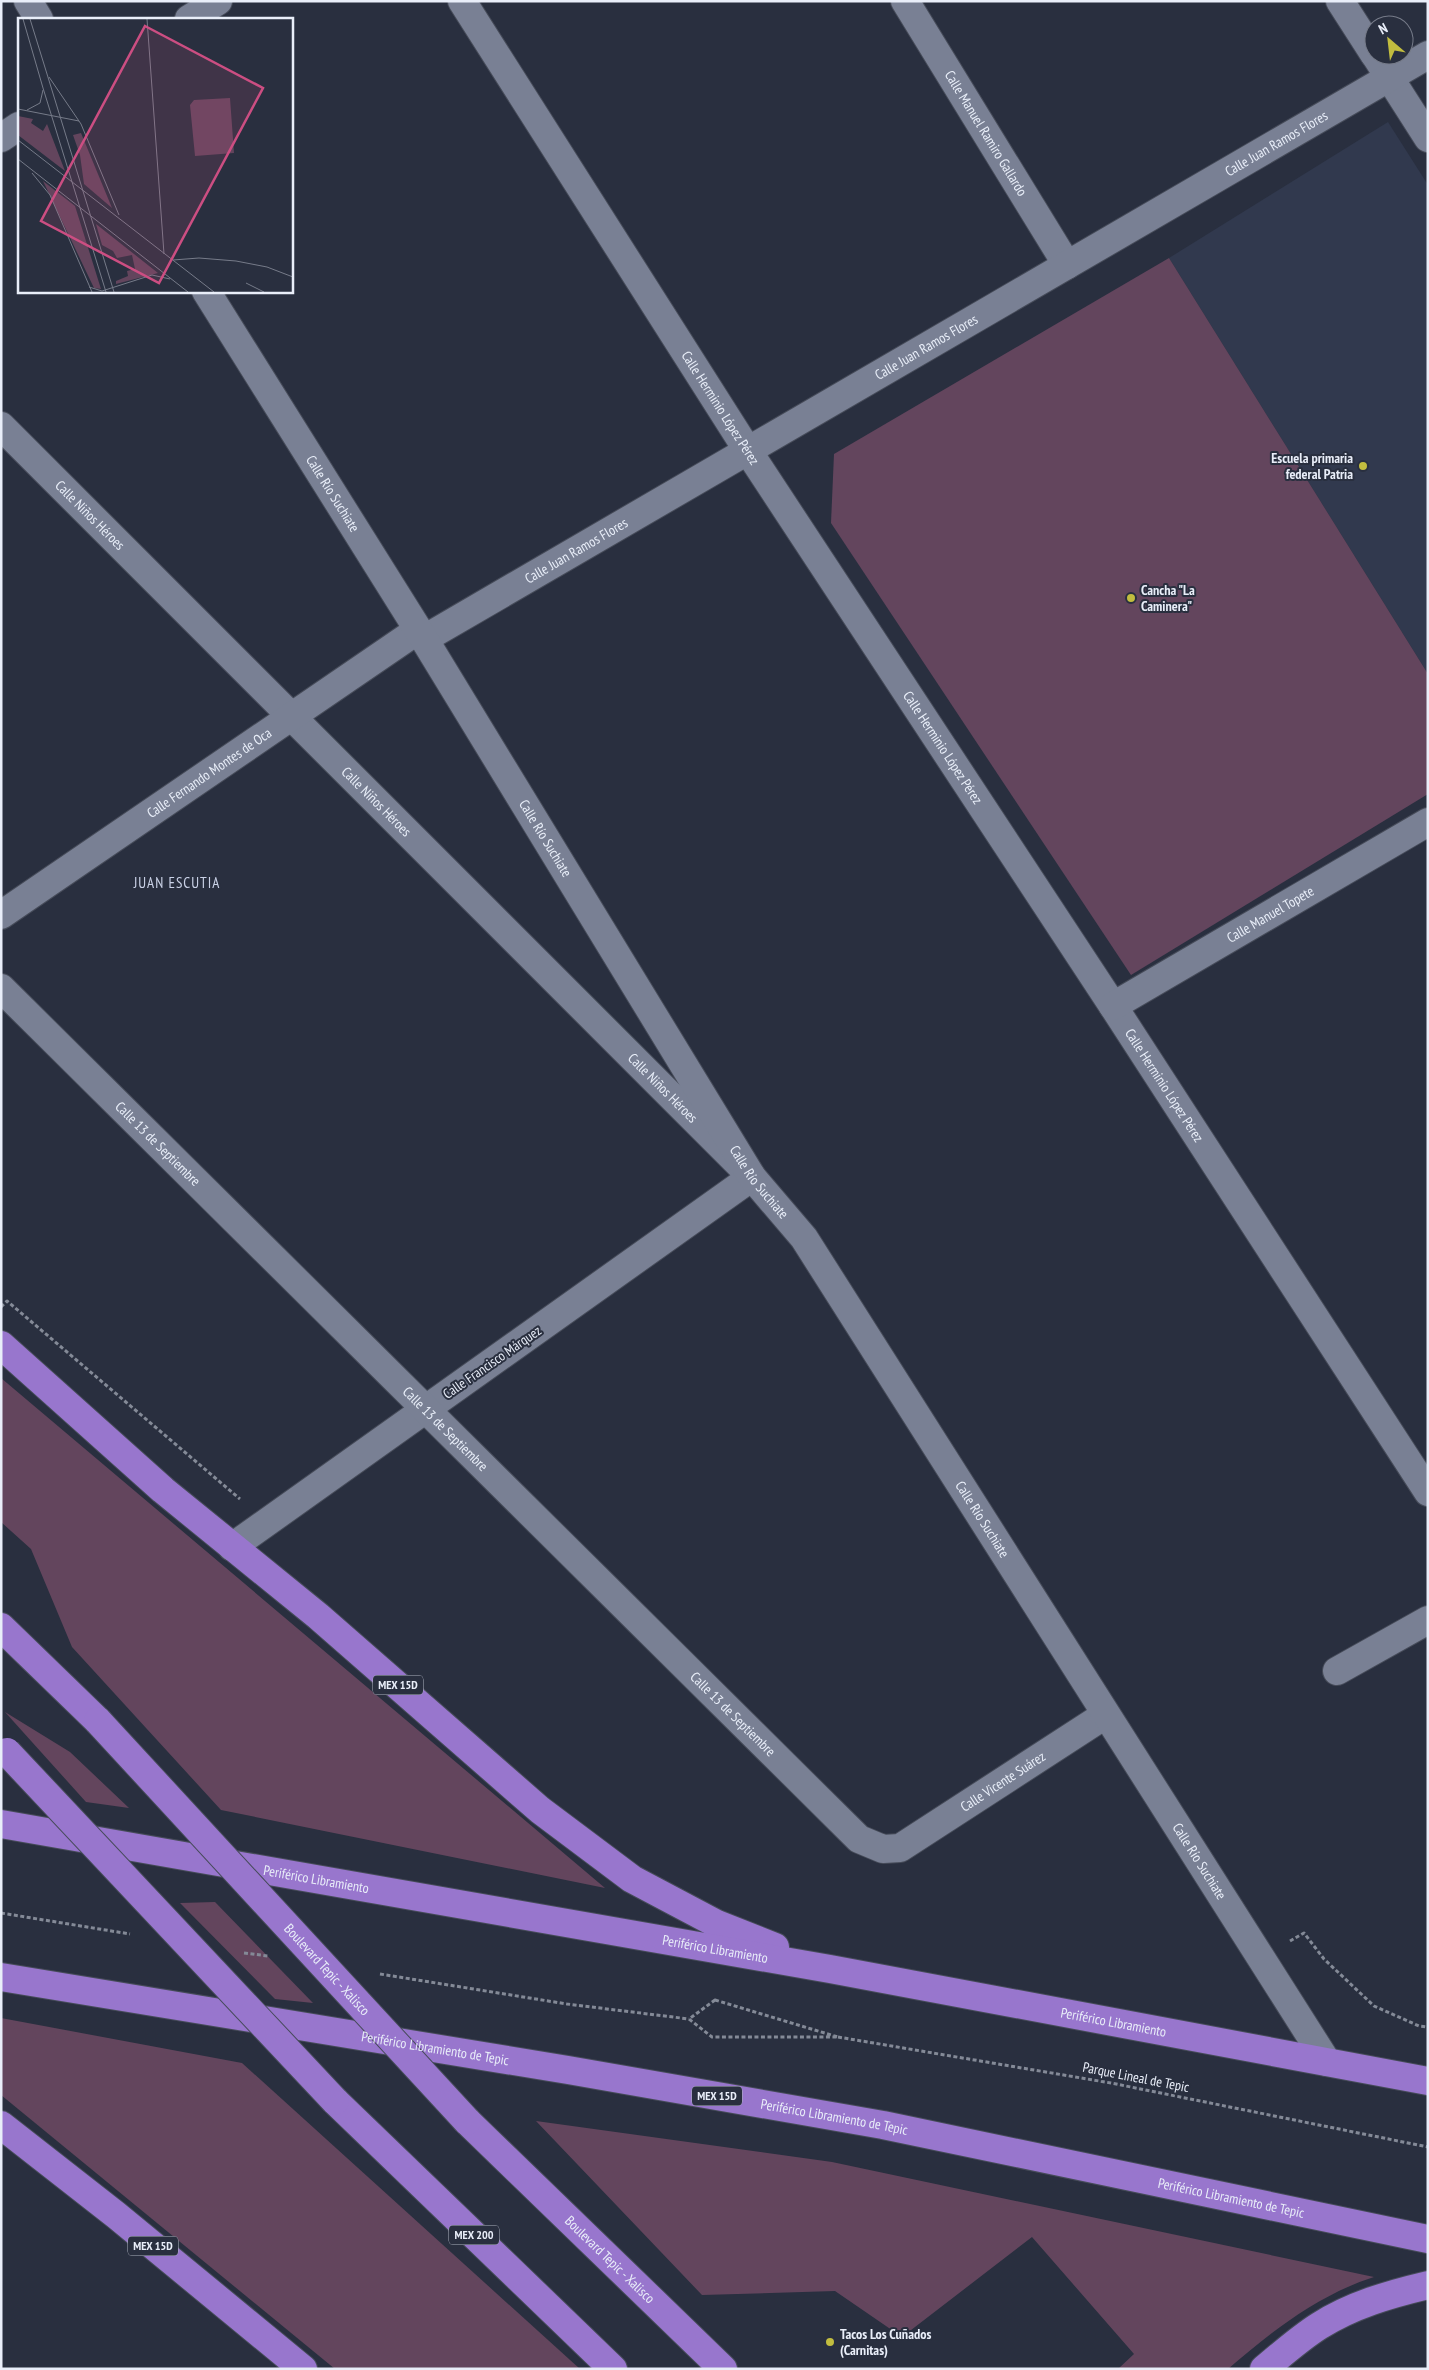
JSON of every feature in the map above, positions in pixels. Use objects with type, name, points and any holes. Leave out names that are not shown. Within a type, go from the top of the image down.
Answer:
[{"type":"highway","name":"MEX 15D","points":[[1,1345],[163,1490],[363,1655],[540,1810],[632,1879],[717,1924],[830,1969]]},
{"type":"highway","name":"Boulevard Tepic - Xalisco","points":[[1,1627],[98,1721],[467,2121],[723,2369]]},
{"type":"highway","name":"MEX 200","points":[[4,1749],[334,2101],[613,2369]]},
{"type":"highway","name":"Periférico Libramiento","points":[[1,1824],[830,1969],[1428,2081]]},
{"type":"highway","name":"Periférico Libramiento de Tepic","points":[[1,1977],[568,2070],[883,2125],[1428,2239]]},
{"type":"highway","name":"MEX 15D","points":[[1,2125],[116,2215],[303,2369]]},
{"type":"highway","points":[[1264,2369],[1320,2326],[1342,2314],[1389,2295],[1428,2285]]},
{"type":"street","points":[[28,1],[38,18]]},
{"type":"street","points":[[191,18],[218,1]]},
{"type":"street","name":"Calle Herminio López Pérez","points":[[462,1],[748,451],[1113,1006],[1428,1492]]},
{"type":"street","name":"Calle Manuel Ramiro Gallardo","points":[[905,1],[1067,265]]},
{"type":"street","points":[[1340,1],[1364,38]]},
{"type":"street","name":"Calle Juan Ramos Flores","points":[[421,634],[748,451],[1428,55]]},
{"type":"street","points":[[1381,65],[1428,138]]},
{"type":"street","points":[[1,138],[18,127]]},
{"type":"street","name":"Calle Río Suchiate","points":[[207,292],[421,634],[752,1177],[804,1238],[1327,2062]]},
{"type":"street","name":"Calle Niños Héroes","points":[[1,426],[752,1177]]},
{"type":"street","name":"Calle Fernando Montes de Oca","points":[[1,915],[292,717],[421,634]]},
{"type":"street","name":"Calle Manuel Topete","points":[[1113,1006],[1428,822]]},
{"type":"street","name":"Calle 13 de Septiembre","points":[[1,988],[859,1839],[883,1849],[900,1848]]},
{"type":"street","name":"Calle Francisco Márquez","points":[[232,1547],[752,1177]]},
{"type":"street","points":[[1337,1671],[1428,1620]]},
{"type":"street","name":"Calle Vicente Suárez","points":[[900,1848],[1105,1715]]},
{"type":"path","points":[[1,1307],[7,1301],[267,1522]]},
{"type":"path","points":[[1261,1957],[1304,1933],[1324,1959],[1374,2006],[1419,2026],[1428,2027]]},
{"type":"path","name":"Parque Lineal de Tepic","points":[[838,2037],[712,2037],[689,2019],[715,2000],[838,2037],[1111,2083],[1428,2147]]},
{"type":"shaded area","name":"Escuela primaria federal Patria","points":[[1388,122],[1428,185],[1428,674],[1169,258]]},
{"type":"shaded area","name":"Cancha \"La Caminera\"","points":[[1169,258],[1428,674],[1428,794],[1131,975],[831,523],[834,454]]},
{"type":"shaded area","points":[[1,1378],[605,1888],[221,1810],[72,1647],[31,1549],[1,1522]]},
{"type":"shaded area","points":[[5,1712],[70,1752],[129,1808],[86,1802]]},
{"type":"shaded area","points":[[215,1902],[313,2003],[275,1999],[180,1903]]},
{"type":"shaded area","points":[[1,2018],[242,2063],[580,2369],[335,2369],[1,2095]]},
{"type":"shaded area","points":[[536,2121],[832,2162],[1374,2277],[1315,2304],[1279,2328],[1228,2369],[1118,2369],[1134,2354],[1032,2237],[902,2337],[835,2291],[702,2295]]},
{"type":"place","name":"Escuela primaria federal Patria","points":[[1363,466]]},
{"type":"place","name":"Cancha \"La Caminera\"","points":[[1131,598]]},
{"type":"place","name":"Tacos Los Cuñados (Carnitas)","points":[[830,2342]]},
{"type":"district","name":"JUAN ESCUTIA","points":[[177,883]]}]
